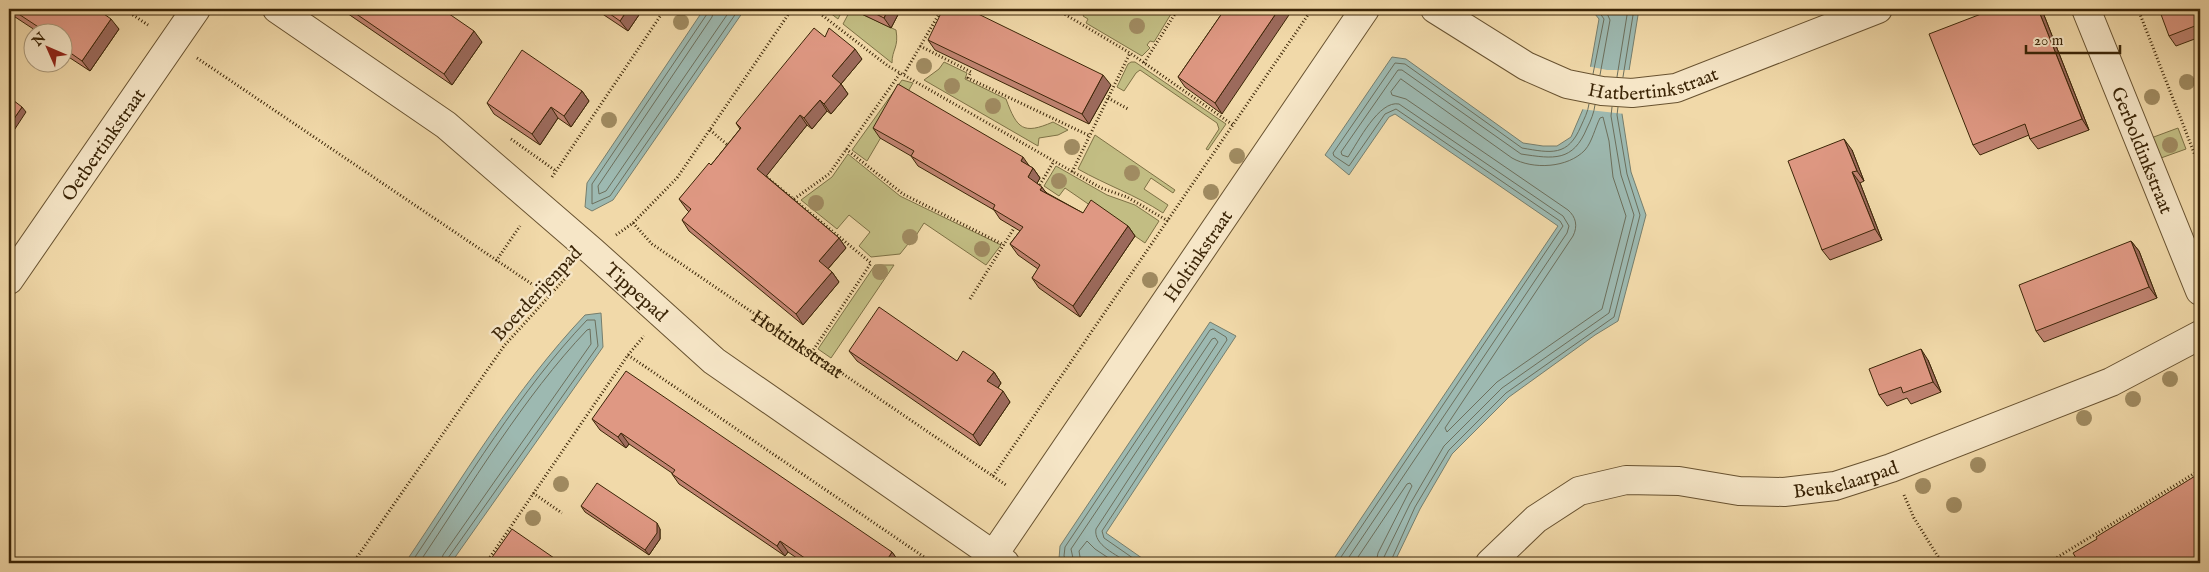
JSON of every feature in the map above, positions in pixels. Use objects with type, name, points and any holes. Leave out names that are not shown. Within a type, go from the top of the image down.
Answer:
[{"type":"street","name":"Oetbertinkstraat","points":[[9,280],[196,9]]},
{"type":"street","name":"Tippepad","points":[[277,9],[446,124],[714,362],[996,561]]},
{"type":"street","name":"Holtinkstraat","points":[[996,561],[1030,502],[1365,9]]},
{"type":"street","name":"Hatbertinkstraat","points":[[1435,9],[1526,66],[1567,84],[1602,91],[1632,93],[1676,88],[1878,9]]},
{"type":"street","name":"Gerboldinkstraat","points":[[2086,9],[2200,291]]},
{"type":"street","name":"Beukelaarpad","points":[[1490,563],[1536,520],[1579,492],[1626,480],[1679,480],[1739,491],[1784,492],[1835,486],[1891,468],[2111,382],[2200,335]]},
{"type":"path","points":[[124,9],[548,296]]},
{"type":"path","points":[[496,261],[665,9]]},
{"type":"path","name":"Boerderijenpad","points":[[354,563],[504,346],[548,296],[592,252],[633,223],[677,178],[792,9]]},
{"type":"path","points":[[814,9],[888,66],[1072,172],[1101,188],[1127,197],[1168,221]]},
{"type":"path","points":[[794,199],[829,174],[903,73],[942,9]]},
{"type":"path","points":[[1056,9],[1130,53],[1233,125]]},
{"type":"path","points":[[1144,63],[1178,9]]},
{"type":"path","points":[[993,476],[1312,9]]},
{"type":"path","points":[[2138,9],[2200,168]]},
{"type":"path","points":[[920,46],[971,72],[968,78],[1090,136]]},
{"type":"path","points":[[1072,172],[1130,53]]},
{"type":"path","points":[[1108,98],[1128,109]]},
{"type":"path","points":[[710,130],[733,148]]},
{"type":"path","points":[[846,149],[903,194],[1004,244]]},
{"type":"path","points":[[2196,156],[2200,153]]},
{"type":"path","points":[[1034,194],[1054,161]]},
{"type":"path","points":[[763,174],[871,263],[812,352]]},
{"type":"path","points":[[970,299],[1019,219]]},
{"type":"path","name":"Holtinkstraat","points":[[633,223],[652,244],[1030,502]]},
{"type":"path","points":[[486,563],[628,355],[927,559]]},
{"type":"path","points":[[1891,468],[1914,518],[1942,563]]},
{"type":"path","points":[[2048,563],[2200,470]]},
{"type":"path","points":[[533,494],[562,513]]},
{"type":"path","points":[[2086,540],[2090,548]]},
{"type":"shaded area","points":[[825,9],[843,9],[838,19]]},
{"type":"shaded area","points":[[851,9],[896,30],[897,41],[892,63],[843,24]]},
{"type":"shaded area","points":[[1087,9],[1174,9],[1154,42],[1150,41],[1147,45],[1150,48],[1142,56],[1086,23],[1088,19],[1083,16]]},
{"type":"shaded area","points":[[944,62],[967,73],[965,79],[1006,99],[1014,117],[1022,127],[1035,128],[1053,122],[1068,130],[1058,135],[1039,138],[1038,146],[924,80],[939,69]]},
{"type":"shaded area","points":[[1135,62],[1226,124],[1208,150],[1206,149],[1219,129],[1217,123],[1140,70],[1124,91],[1117,87],[1128,64]]},
{"type":"shaded area","points":[[902,80],[913,83],[867,161],[852,150]]},
{"type":"shaded area","points":[[2178,128],[2186,149],[2161,158],[2151,138]]},
{"type":"shaded area","points":[[1095,135],[1175,190],[1173,193],[1151,178],[1144,189],[1168,205],[1163,213],[1078,169]]},
{"type":"shaded area","points":[[848,154],[900,196],[1001,245],[986,265],[924,223],[910,245],[908,244],[900,254],[871,257],[859,246],[870,232],[849,215],[837,229],[801,200],[832,177]]},
{"type":"shaded area","points":[[1056,166],[1107,195],[1135,205],[1159,221],[1145,243],[1065,188],[1059,196],[1044,186]]},
{"type":"shaded area","points":[[875,265],[894,265],[831,358],[818,349]]},
{"type":"water","points":[[704,9],[745,9],[613,200],[592,211],[585,207],[587,183]]},
{"type":"water","points":[[1591,9],[1639,9],[1622,114],[1631,172],[1646,215],[1618,321],[1595,335],[1509,397],[1452,454],[1420,509],[1394,563],[1331,563],[1558,226],[1395,114],[1389,117],[1349,175],[1325,155],[1392,57],[1406,59],[1523,143],[1557,146],[1571,137],[1583,109],[1599,19]]},
{"type":"water","points":[[601,313],[603,347],[451,563],[405,563],[490,435],[535,373],[585,315]]},
{"type":"water","points":[[1210,322],[1236,336],[1106,533],[1149,563],[1065,563],[1059,559],[1060,546]]},
{"type":"pier","points":[[1587,66],[1607,70],[1632,70],[1625,114],[1580,109]]},
{"type":"building","points":[[11,9],[97,9],[111,19],[82,61],[72,54],[72,22],[31,22]]},
{"type":"building","points":[[349,9],[442,9],[474,31],[444,74]]},
{"type":"building","points":[[603,9],[628,9],[620,21]]},
{"type":"building","points":[[866,9],[888,9],[884,18]]},
{"type":"building","points":[[943,9],[968,9],[1103,75],[1082,114],[928,40]]},
{"type":"building","points":[[1225,9],[1279,9],[1215,103],[1178,77]]},
{"type":"building","points":[[1994,9],[2038,9],[2082,119],[2030,139],[2025,124],[1973,145],[1929,34]]},
{"type":"building","points":[[2159,9],[2200,9],[2200,24],[2169,36]]},
{"type":"building","points":[[814,28],[825,37],[829,28],[855,49],[832,76],[841,84],[824,104],[820,100],[804,118],[800,115],[757,169],[839,238],[819,261],[832,272],[796,314],[682,220],[691,209],[679,199],[709,163],[711,165],[741,128],[736,123]]},
{"type":"building","points":[[522,50],[582,91],[564,116],[551,107],[532,134],[487,103]]},
{"type":"building","points":[[898,84],[1023,157],[1021,161],[1033,168],[1028,177],[1042,187],[1040,190],[1083,213],[1091,200],[1128,226],[1073,306],[1032,278],[1040,265],[1010,244],[1023,227],[993,209],[995,205],[911,156],[914,151],[873,128]]},
{"type":"building","points":[[9,97],[22,107],[9,126]]},
{"type":"building","points":[[1844,139],[1857,171],[1852,172],[1875,229],[1822,250],[1788,161]]},
{"type":"building","points":[[2131,241],[2149,287],[2036,331],[2019,285]]},
{"type":"building","points":[[879,307],[957,361],[963,351],[994,372],[987,381],[1003,391],[973,435],[849,351]]},
{"type":"building","points":[[1921,349],[1933,382],[1903,393],[1901,387],[1879,395],[1869,369]]},
{"type":"building","points":[[626,371],[892,552],[885,563],[812,563],[780,541],[777,546],[672,474],[675,470],[621,433],[618,437],[592,419]]},
{"type":"building","points":[[2200,473],[2200,563],[2079,563],[2073,553]]},
{"type":"building","points":[[597,483],[657,523],[657,533],[645,550],[581,506]]},
{"type":"building","points":[[512,529],[554,558],[550,563],[488,563]]}]
